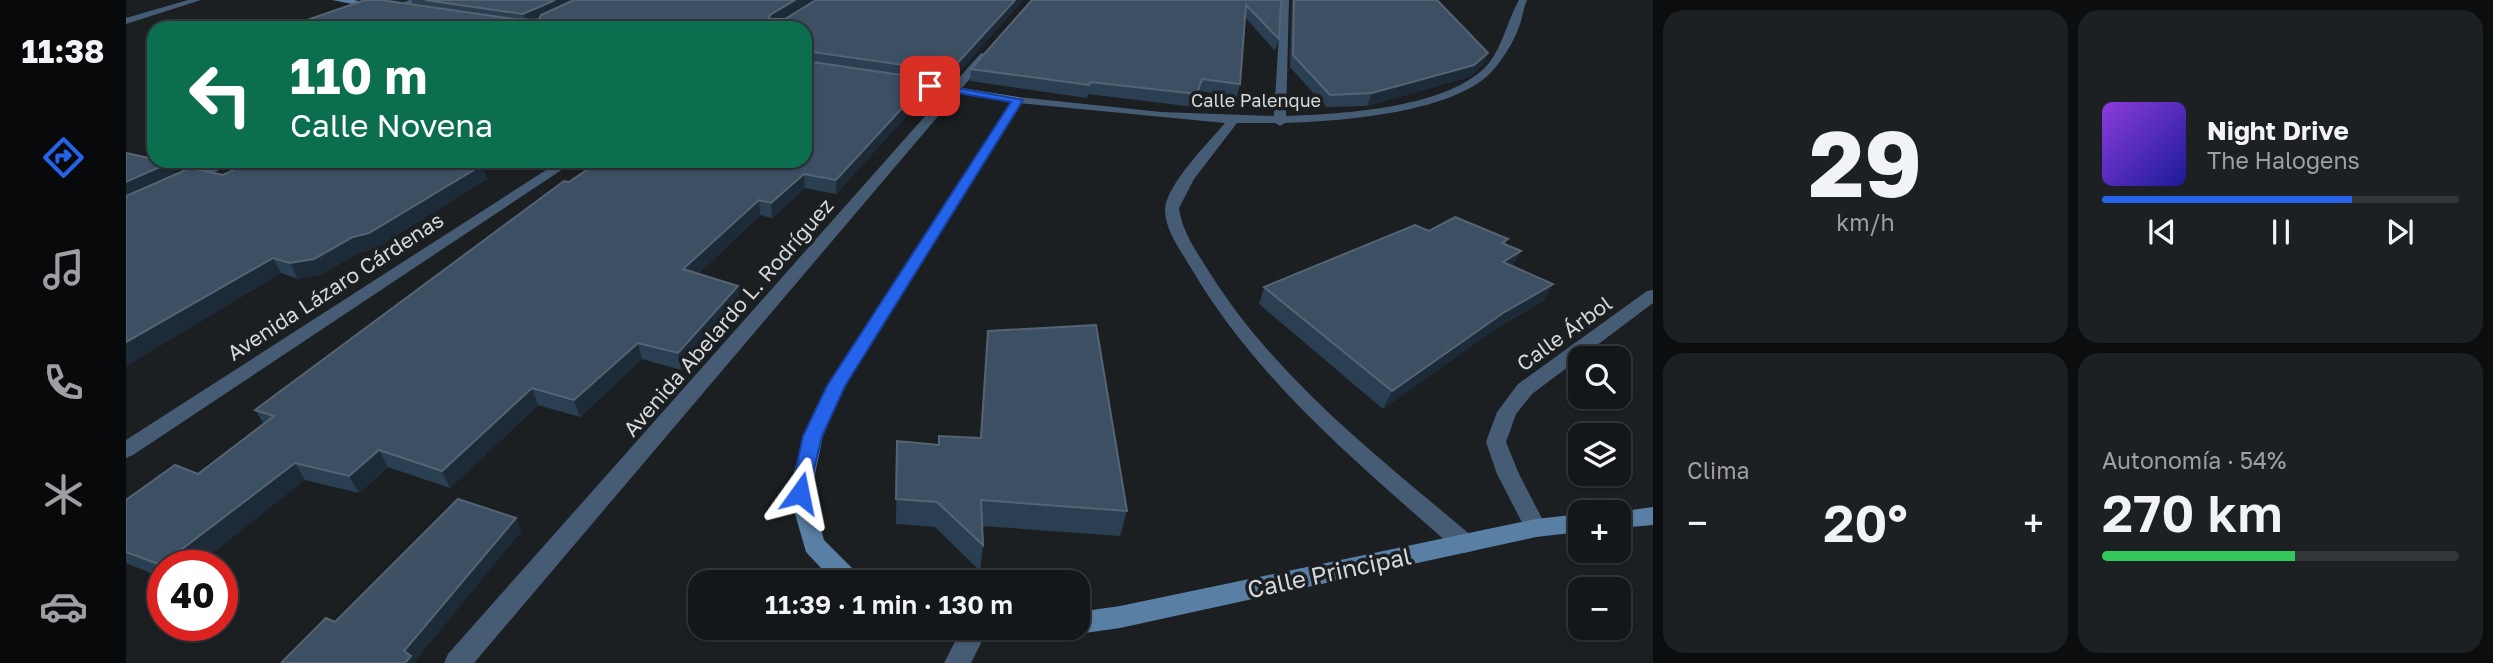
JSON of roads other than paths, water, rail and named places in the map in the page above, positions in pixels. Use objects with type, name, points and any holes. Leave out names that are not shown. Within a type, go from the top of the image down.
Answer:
[{"type":"street","points":[[126,21],[197,0]]},
{"type":"street","points":[[336,0],[422,12]]},
{"type":"street","points":[[395,8],[417,0]]},
{"type":"street","points":[[1280,122],[1285,0]]},
{"type":"street","name":"Calle Palenque","points":[[1018,100],[1232,121],[1280,122],[1364,113],[1439,98],[1467,88],[1501,54],[1517,22],[1517,8],[1523,0]]},
{"type":"street","name":"Avenida Abelardo L. Rodríguez","points":[[457,663],[989,50]]},
{"type":"street","points":[[838,570],[814,545],[800,493],[813,436],[842,376],[1018,100],[887,79]]},
{"type":"street","points":[[1232,121],[1185,182],[1172,205],[1175,227],[1202,277],[1257,351],[1305,404],[1465,544]]},
{"type":"street","points":[[173,187],[215,168]]},
{"type":"street","name":"Avenida Lázaro Cárdenas","points":[[126,450],[558,168]]},
{"type":"street","name":"Calle Árbol","points":[[1536,528],[1508,474],[1496,442],[1507,412],[1525,389],[1653,295]]},
{"type":"street","points":[[1631,518],[1653,516]]},
{"type":"street","name":"Calle Principal","points":[[1090,621],[1536,528],[1568,524]]},
{"type":"street","points":[[957,663],[969,640]]}]
